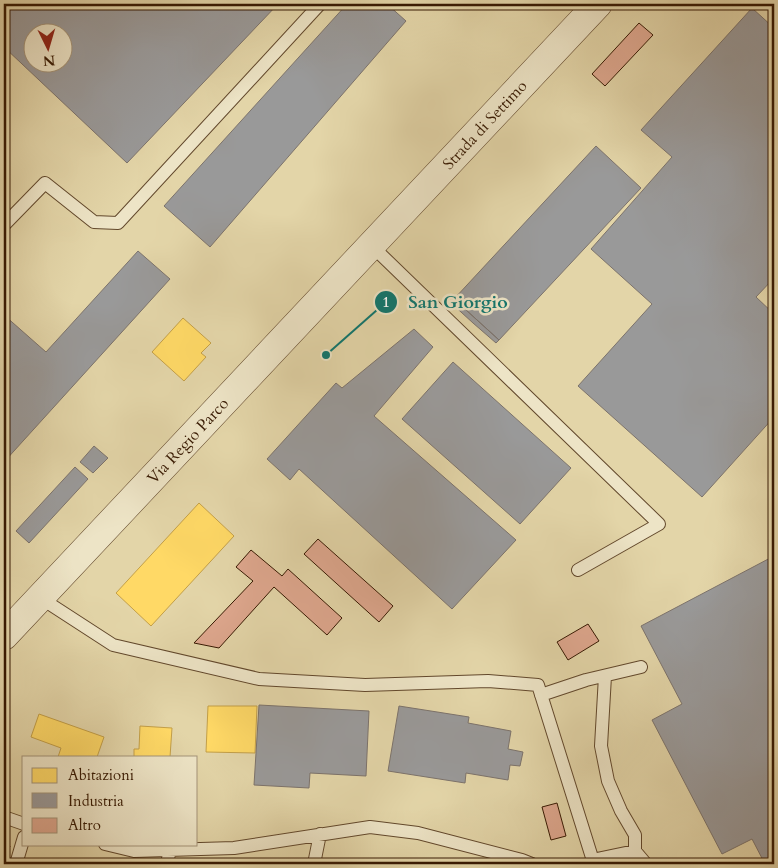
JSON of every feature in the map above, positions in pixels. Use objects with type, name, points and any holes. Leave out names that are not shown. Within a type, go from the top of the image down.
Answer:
[{"type":"street","name":"Strada di Settimo","points":[[372,246],[598,4]]},
{"type":"street","name":"Via Regio Parco","points":[[4,636],[372,246]]},
{"type":"lane","points":[[4,225],[45,183],[94,222],[118,223],[320,4]]},
{"type":"lane","points":[[372,246],[659,524],[578,570]]},
{"type":"lane","points":[[39,597],[113,645],[260,679],[365,685],[488,681],[538,685],[593,862],[634,851]]},
{"type":"lane","points":[[541,695],[641,667]]},
{"type":"lane","points":[[605,676],[601,746],[608,781],[621,811],[635,835],[634,851],[646,864]]},
{"type":"lane","points":[[4,817],[22,823]]},
{"type":"lane","points":[[113,846],[134,851],[234,848],[370,827],[418,833],[532,864]]},
{"type":"lane","points":[[314,864],[320,834]]},
{"type":"lane","points":[[16,864],[22,844]]},
{"type":"lane","points":[[167,864],[170,849]]},
{"type":"building: Abitazioni","points":[[183,318],[211,343],[201,353],[206,357],[184,381],[152,352]]},
{"type":"building: Abitazioni","points":[[199,503],[234,536],[151,626],[116,593]]},
{"type":"building: Abitazioni","points":[[208,706],[257,706],[255,753],[206,752]]},
{"type":"building: Abitazioni","points":[[39,714],[104,737],[97,756],[58,756],[61,748],[31,737]]},
{"type":"building: Abitazioni","points":[[140,726],[172,728],[170,756],[134,756],[134,749],[139,749]]},
{"type":"building: Industria","points":[[4,4],[278,4],[127,163],[31,72],[72,72],[72,22],[22,22],[22,64],[4,47]]},
{"type":"building: Industria","points":[[347,4],[387,4],[406,21],[210,247],[164,206]]},
{"type":"building: Industria","points":[[752,8],[774,28],[774,271],[770,276],[773,279],[756,297],[774,314],[774,417],[702,497],[578,386],[652,304],[591,249],[672,157],[641,130]]},
{"type":"building: Industria","points":[[596,146],[641,188],[499,340],[454,299]]},
{"type":"building: Industria","points":[[138,251],[170,279],[4,462],[4,315],[46,352]]},
{"type":"building: Industria","points":[[454,299],[499,340],[496,343],[450,302]]},
{"type":"building: Industria","points":[[414,329],[433,347],[374,416],[516,540],[452,609],[299,469],[290,480],[267,459],[336,383],[342,388]]},
{"type":"building: Industria","points":[[453,362],[571,468],[520,524],[402,419]]},
{"type":"building: Industria","points":[[94,446],[108,458],[93,473],[80,462]]},
{"type":"building: Industria","points":[[75,467],[88,479],[29,543],[16,531]]},
{"type":"building: Industria","points":[[774,556],[774,864],[765,864],[752,839],[722,854],[652,720],[682,704],[641,626]]},
{"type":"building: Industria","points":[[259,705],[369,711],[366,776],[310,773],[309,788],[254,785]]},
{"type":"building: Industria","points":[[399,706],[469,717],[468,723],[511,731],[508,749],[523,752],[520,766],[510,765],[508,780],[466,773],[465,783],[388,771]]},
{"type":"building: Altro","points":[[639,23],[653,35],[605,86],[592,74]]},
{"type":"building: Altro","points":[[318,539],[393,606],[379,622],[304,554]]},
{"type":"building: Altro","points":[[251,550],[282,576],[288,569],[342,618],[327,635],[274,587],[219,648],[194,643],[253,581],[236,567]]},
{"type":"building: Altro","points":[[588,624],[599,641],[568,660],[557,642]]},
{"type":"building: Altro","points":[[557,803],[566,836],[551,840],[542,807]]},
{"type":"building: Altro","points":[[4,844],[10,846],[4,864]]},
{"type":"place","name":"San Giorgio","points":[[326,355]]}]
